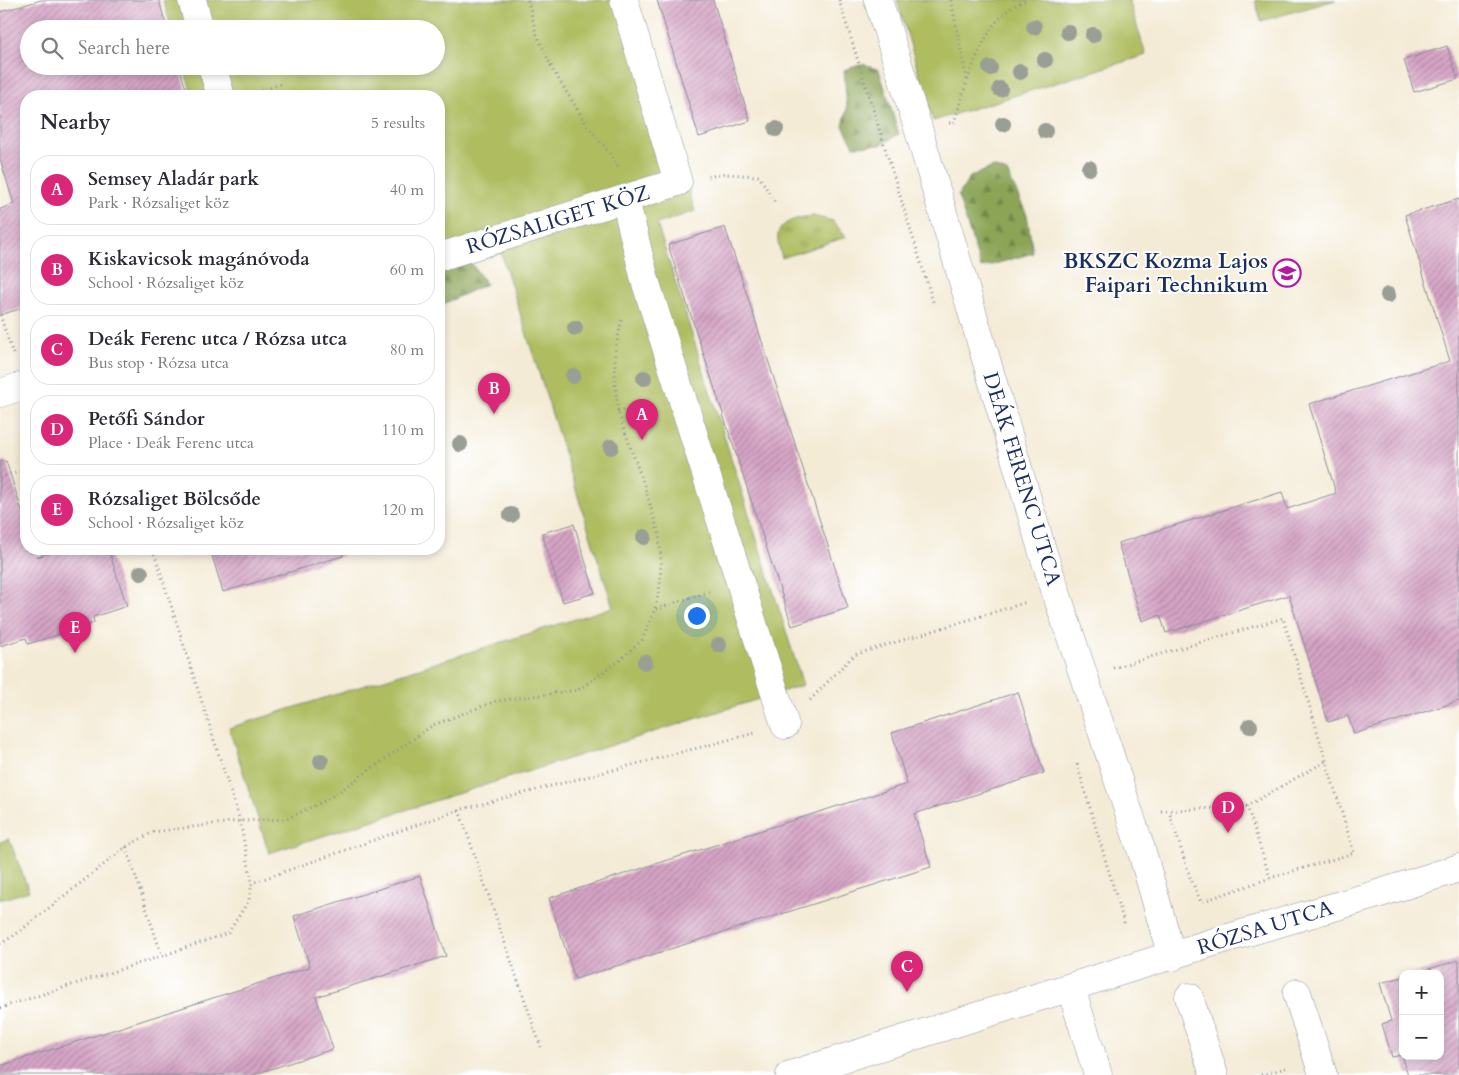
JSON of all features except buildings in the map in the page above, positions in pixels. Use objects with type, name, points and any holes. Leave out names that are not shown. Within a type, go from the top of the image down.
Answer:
[{"type":"street","points":[[192,0],[198,20]]},
{"type":"street","points":[[624,0],[678,182]]},
{"type":"street","name":"DEÁK FERENC UTCA","points":[[878,0],[918,128],[1056,593],[1142,852],[1172,956]]},
{"type":"street","points":[[215,75],[219,90]]},
{"type":"street","name":"RÓZSALIGET KÖZ","points":[[445,255],[678,182]]},
{"type":"street","points":[[625,199],[644,280],[785,725]]},
{"type":"street","name":"RÓZSA UTCA","points":[[790,1075],[1459,868]]},
{"type":"street","points":[[1071,988],[1098,1075]]},
{"type":"street","points":[[1298,993],[1323,1075]]},
{"type":"street","points":[[1189,996],[1214,1075]]},
{"type":"path","points":[[528,0],[536,34],[554,72],[588,125],[612,156],[622,174],[625,199]]},
{"type":"path","points":[[951,0],[967,81]]},
{"type":"path","points":[[918,128],[954,123],[967,81],[990,30],[1006,12],[1026,0]]},
{"type":"path","points":[[262,90],[281,84]]},
{"type":"path","points":[[678,182],[723,174],[759,176],[776,204]]},
{"type":"path","points":[[0,944],[15,935],[126,846],[153,832],[240,821],[287,819],[330,798],[433,725],[496,701],[578,690],[619,661],[642,640],[655,609],[660,586],[661,560],[659,534],[618,412],[615,351],[625,309]]},
{"type":"path","points":[[0,315],[16,388]]},
{"type":"path","points":[[0,477],[20,472]]},
{"type":"path","points":[[0,1008],[228,933],[249,900],[252,883],[240,821],[155,555]]},
{"type":"path","points":[[252,883],[460,810],[785,725],[854,655],[1056,593]]},
{"type":"path","points":[[1084,676],[1283,618],[1354,853],[1270,878],[1201,902],[1190,878],[1168,811]]},
{"type":"path","points":[[1128,814],[1247,806],[1326,761]]},
{"type":"path","points":[[1247,806],[1270,878]]},
{"type":"path","points":[[460,810],[541,1047]]},
{"type":"path","points":[[126,846],[162,956]]},
{"type":"green space","points":[[163,0],[629,0],[695,211],[657,224],[803,685],[269,853],[229,728],[613,607],[501,253],[445,271],[445,90],[191,90],[186,75],[445,75],[445,20],[169,20]]},
{"type":"green space","points":[[897,0],[1129,0],[1146,55],[933,121]]},
{"type":"green space","points":[[1255,0],[1336,0],[1261,21]]},
{"type":"green space","points":[[863,64],[879,70],[899,134],[880,145],[854,146],[843,126],[847,109],[844,70]]},
{"type":"green space","points":[[993,167],[1007,172],[1027,215],[1033,253],[981,268],[958,196],[970,177]]},
{"type":"green space","points":[[813,216],[833,221],[846,237],[782,258],[778,240],[780,229],[792,220]]},
{"type":"green space","points":[[445,230],[450,233],[486,284],[445,303]]},
{"type":"green space","points":[[9,839],[29,891],[0,900],[0,842]]},
{"type":"place","name":"BKSZC Kozma Lajos Faipari Technikum","points":[[1287,273]]},
{"type":"place","name":"Kiskavicsok magánóvoda","points":[[494,414]]},
{"type":"place","name":"Semsey Aladár park","points":[[642,440]]},
{"type":"place","name":"Rózsaliget Bölcsőde","points":[[75,653]]},
{"type":"place","name":"Petőfi Sándor","points":[[1228,833]]},
{"type":"place","name":"Deák Ferenc utca / Rózsa utca","points":[[907,992]]}]
